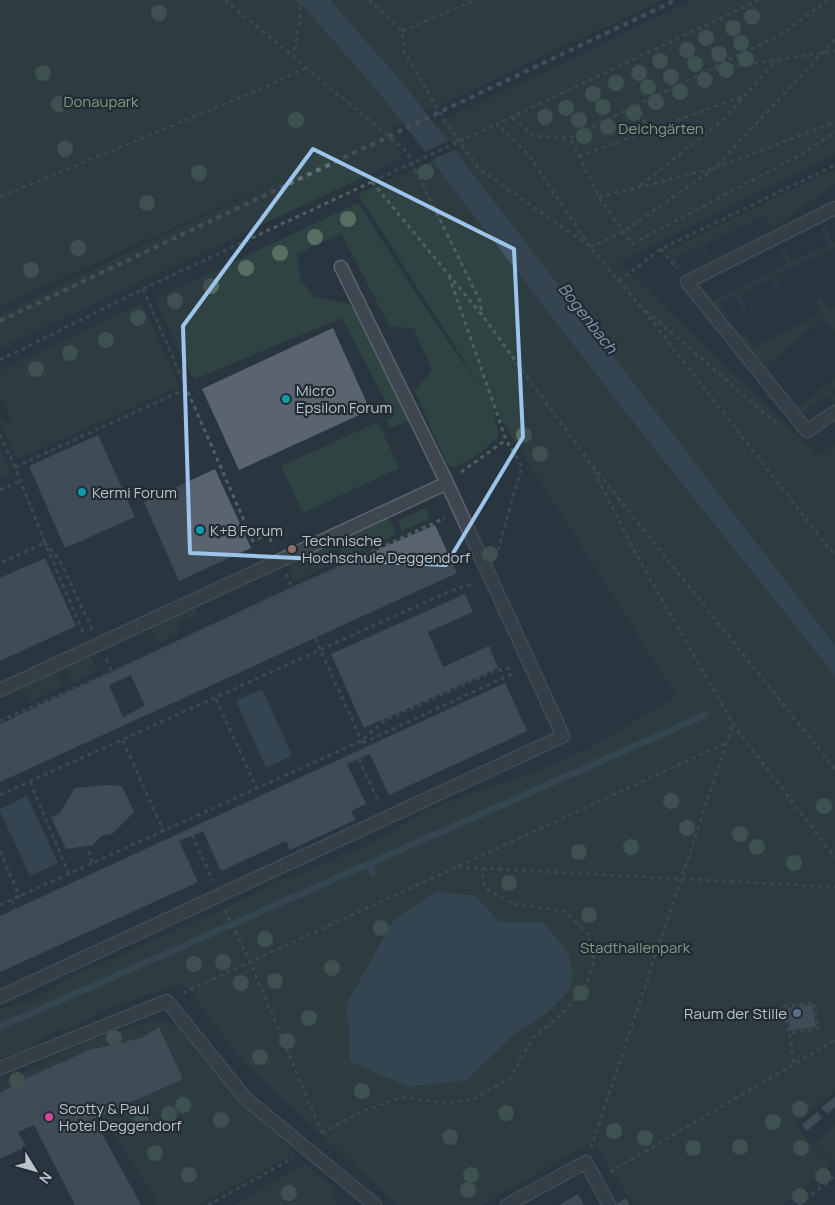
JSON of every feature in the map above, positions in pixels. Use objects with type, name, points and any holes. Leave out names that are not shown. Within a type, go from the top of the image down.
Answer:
[{"type":"lane","points":[[835,208],[687,282],[807,431],[835,412]]},
{"type":"lane","points":[[0,996],[563,736],[447,483],[341,267]]},
{"type":"lane","points":[[0,690],[447,483]]},
{"type":"lane","points":[[0,1068],[167,1001],[246,1099],[308,1149],[367,1202]]},
{"type":"lane","points":[[508,1205],[586,1162],[609,1205]]},
{"type":"path","points":[[225,0],[406,151],[480,301],[482,316]]},
{"type":"path","points":[[293,58],[300,13],[300,0]]},
{"type":"path","points":[[369,0],[402,31],[404,51],[444,120],[479,169],[590,247]]},
{"type":"path","points":[[402,31],[475,0]]},
{"type":"path","points":[[0,360],[142,289],[513,118],[760,0]]},
{"type":"path","points":[[513,118],[533,136],[570,138],[780,35],[828,0]]},
{"type":"path","points":[[590,247],[623,232],[715,168],[835,39]]},
{"type":"path","points":[[711,69],[835,51]]},
{"type":"path","points":[[639,187],[724,119],[776,60]]},
{"type":"path","points":[[0,197],[263,88],[305,68]]},
{"type":"path","points":[[579,156],[744,96]]},
{"type":"path","points":[[637,105],[649,132]]},
{"type":"path","points":[[600,197],[715,168],[835,122]]},
{"type":"path","points":[[497,124],[528,154],[590,247],[641,307],[835,556]]},
{"type":"path","points":[[570,138],[600,197],[632,244],[802,154],[835,132]]},
{"type":"path","points":[[619,281],[661,249],[835,165]]},
{"type":"path","points":[[372,182],[482,316],[591,464],[835,769]]},
{"type":"path","points":[[661,249],[687,282]]},
{"type":"path","points":[[449,276],[506,440],[522,466],[491,578]]},
{"type":"path","points":[[142,289],[253,541],[268,534],[292,587]]},
{"type":"path","points":[[641,307],[780,426]]},
{"type":"path","points":[[15,467],[186,389]]},
{"type":"path","points":[[0,435],[15,467],[45,543],[94,646]]},
{"type":"path","points":[[447,483],[506,440]]},
{"type":"path","points":[[591,464],[636,554],[733,724],[835,858]]},
{"type":"path","points":[[0,490],[20,481]]},
{"type":"path","points":[[0,721],[112,672],[292,587],[460,511]]},
{"type":"path","points":[[0,563],[45,543]]},
{"type":"path","points":[[45,543],[59,559],[94,646]]},
{"type":"path","points":[[0,795],[216,699],[456,588]]},
{"type":"path","points":[[315,638],[365,748]]},
{"type":"path","points":[[362,742],[385,720],[494,671]]},
{"type":"path","points":[[0,905],[498,681]]},
{"type":"path","points":[[216,699],[257,789]]},
{"type":"path","points":[[586,1162],[733,724]]},
{"type":"path","points":[[123,741],[164,832]]},
{"type":"path","points":[[167,1001],[726,743]]},
{"type":"path","points":[[359,759],[374,792]]},
{"type":"path","points":[[30,782],[69,874]]},
{"type":"path","points":[[192,835],[206,867]]},
{"type":"path","points":[[0,851],[20,896]]},
{"type":"path","points":[[89,851],[92,864]]},
{"type":"path","points":[[457,867],[835,887]]},
{"type":"path","points":[[222,903],[243,951],[250,962],[322,1133],[360,1112],[402,1097],[444,1102],[474,1100],[510,1078],[532,1039],[566,1010],[586,985],[594,960],[589,935],[564,912],[514,904],[484,888],[482,869]]},
{"type":"path","points":[[12,900],[18,912],[22,909]]},
{"type":"path","points":[[793,1032],[818,1029],[814,1002],[785,1006],[794,1064]]},
{"type":"path","points":[[596,1180],[835,1040]]},
{"type":"path","points":[[208,1205],[308,1149]]},
{"type":"path","points":[[799,1205],[835,1176]]},
{"type":"highlighted area","points":[[313,149],[514,249],[523,437],[446,565],[190,553],[183,326]]},
{"type":"green space","name":"Donaupark","points":[[0,0],[663,0],[392,127],[401,159],[0,348],[0,314],[314,164],[0,306]]},
{"type":"green space","name":"Deichgärten","points":[[693,0],[835,0],[835,154],[619,263],[818,455],[835,444],[835,645],[434,125]]},
{"type":"green space","name":"Stadthallenpark","points":[[432,161],[611,394],[835,676],[835,1091],[795,1125],[831,1166],[782,1205],[634,1205],[593,1142],[482,1205],[397,1205],[245,1064],[183,983],[103,1010],[79,1025],[50,1033],[22,1052],[0,1057],[0,1008],[29,1002],[70,978],[256,894],[278,880],[299,875],[372,843],[429,809],[544,768],[595,745],[676,696],[492,405],[499,436],[472,459],[452,467],[447,464],[415,391],[432,370],[414,328],[390,327],[341,233],[297,254],[300,279],[314,297],[350,304],[361,318],[411,420],[391,428],[387,420],[393,416],[342,318],[195,379],[183,360],[155,299],[358,203],[440,330],[481,388],[358,194]]},
{"type":"green space","points":[[835,169],[835,184],[772,229],[766,215],[705,244],[711,258],[708,260],[700,245],[676,258],[683,272],[669,258],[669,250]]},
{"type":"green space","points":[[825,226],[832,243],[835,241],[835,247],[774,276],[780,290],[777,292],[769,279],[739,295],[746,307],[743,309],[735,296],[719,303],[727,315],[724,318],[712,301],[787,264],[781,251],[785,249],[791,262],[828,244],[821,229]]},
{"type":"green space","points":[[821,297],[828,310],[835,307],[835,332],[822,319],[764,368],[737,336],[743,332],[754,347],[821,313],[816,300]]},
{"type":"green space","points":[[142,303],[180,386],[17,459],[0,425],[0,414],[4,423],[12,419],[0,396],[0,371]]},
{"type":"green space","points":[[835,379],[835,389],[830,392],[835,398],[835,404],[827,395],[801,415],[796,408]]},
{"type":"green space","points":[[378,422],[399,468],[303,513],[281,466]]},
{"type":"green space","points":[[0,450],[11,474],[0,479]]},
{"type":"green space","points":[[425,508],[430,518],[402,531],[398,521]]},
{"type":"green space","points":[[388,516],[396,534],[345,558],[337,539]]},
{"type":"green space","points":[[328,543],[336,562],[294,581],[285,562]]},
{"type":"green space","points":[[193,603],[198,613],[177,624],[181,631],[157,643],[148,625]]},
{"type":"green space","points":[[88,652],[97,671],[73,682],[64,664]]},
{"type":"green space","points":[[55,667],[64,686],[30,702],[21,684]]},
{"type":"green space","points":[[161,1019],[182,1031],[203,1059],[249,1108],[296,1153],[198,1205],[152,1205],[157,1201],[101,1116],[183,1079],[159,1026],[141,1038],[93,1049],[27,1078],[0,1093],[0,1083],[91,1040]]},
{"type":"green space","points":[[835,1125],[835,1160],[831,1163],[814,1144]]},
{"type":"green space","points":[[305,1164],[334,1188],[336,1205],[233,1205]]},
{"type":"water","points":[[294,0],[330,0],[406,87],[835,645],[835,676],[611,394],[386,101],[305,8]]},
{"type":"water","points":[[262,689],[292,755],[266,768],[236,701]]},
{"type":"water","points":[[27,796],[58,863],[30,876],[0,811],[0,809]]},
{"type":"water","points":[[437,892],[475,895],[499,922],[543,922],[569,953],[573,975],[569,991],[547,1013],[516,1032],[467,1080],[408,1087],[350,1061],[347,1003],[394,919]]},
{"type":"pier","points":[[450,140],[457,149],[429,161],[422,153]]},
{"type":"building","name":"Micro Epsilon Forum","points":[[333,328],[370,410],[239,470],[202,389]]},
{"type":"building","name":"Kermi Forum","points":[[98,435],[135,517],[65,548],[29,466]]},
{"type":"building","name":"K+B Forum","points":[[215,469],[251,548],[179,581],[144,502]]},
{"type":"building","points":[[435,525],[457,573],[0,782],[0,724],[292,587]],"holes":[[[131,675],[145,706],[123,717],[109,685]]]},
{"type":"building","points":[[45,558],[76,626],[0,661],[0,578]]},
{"type":"building","points":[[465,594],[473,612],[428,632],[443,667],[489,646],[498,668],[364,728],[331,654]]},
{"type":"building","points":[[505,683],[527,731],[389,795],[370,754],[347,764],[366,804],[351,811],[355,820],[290,850],[286,841],[221,871],[203,831],[179,841],[198,882],[0,972],[0,916]]},
{"type":"building","points":[[106,785],[122,786],[134,812],[112,834],[101,836],[93,845],[66,849],[51,817],[59,814],[75,788]]},
{"type":"building","name":"Raum der Stille","points":[[812,1004],[816,1027],[790,1031],[788,1008]]},
{"type":"building","name":"Scotty & Paul Hotel Deggendorf","points":[[159,1027],[183,1079],[94,1119],[141,1205],[75,1205],[34,1125],[18,1132],[26,1147],[0,1159],[0,1093],[27,1078],[89,1050],[141,1038]]},
{"type":"building","points":[[835,1096],[835,1107],[827,1114],[821,1108]]},
{"type":"building","points":[[817,1112],[822,1118],[807,1131],[802,1125]]},
{"type":"building","points":[[578,1194],[584,1205],[559,1205]]},
{"type":"building","points":[[626,1198],[630,1205],[615,1205]]},
{"type":"waterway","points":[[0,1027],[705,715]]},
{"type":"waterway","points":[[369,864],[373,873]]},
{"type":"railway","points":[[0,321],[676,0]]},
{"type":"place","name":"Micro Epsilon Forum","points":[[286,399]]},
{"type":"place","name":"Kermi Forum","points":[[82,492]]},
{"type":"place","name":"K+B Forum","points":[[200,530]]},
{"type":"place","name":"Technische Hochschule Deggendorf","points":[[292,549]]},
{"type":"place","name":"Raum der Stille","points":[[797,1013]]},
{"type":"place","name":"Scotty & Paul Hotel Deggendorf","points":[[49,1117]]},
{"type":"water label","name":"Bogenbach","points":[[588,318]]}]
